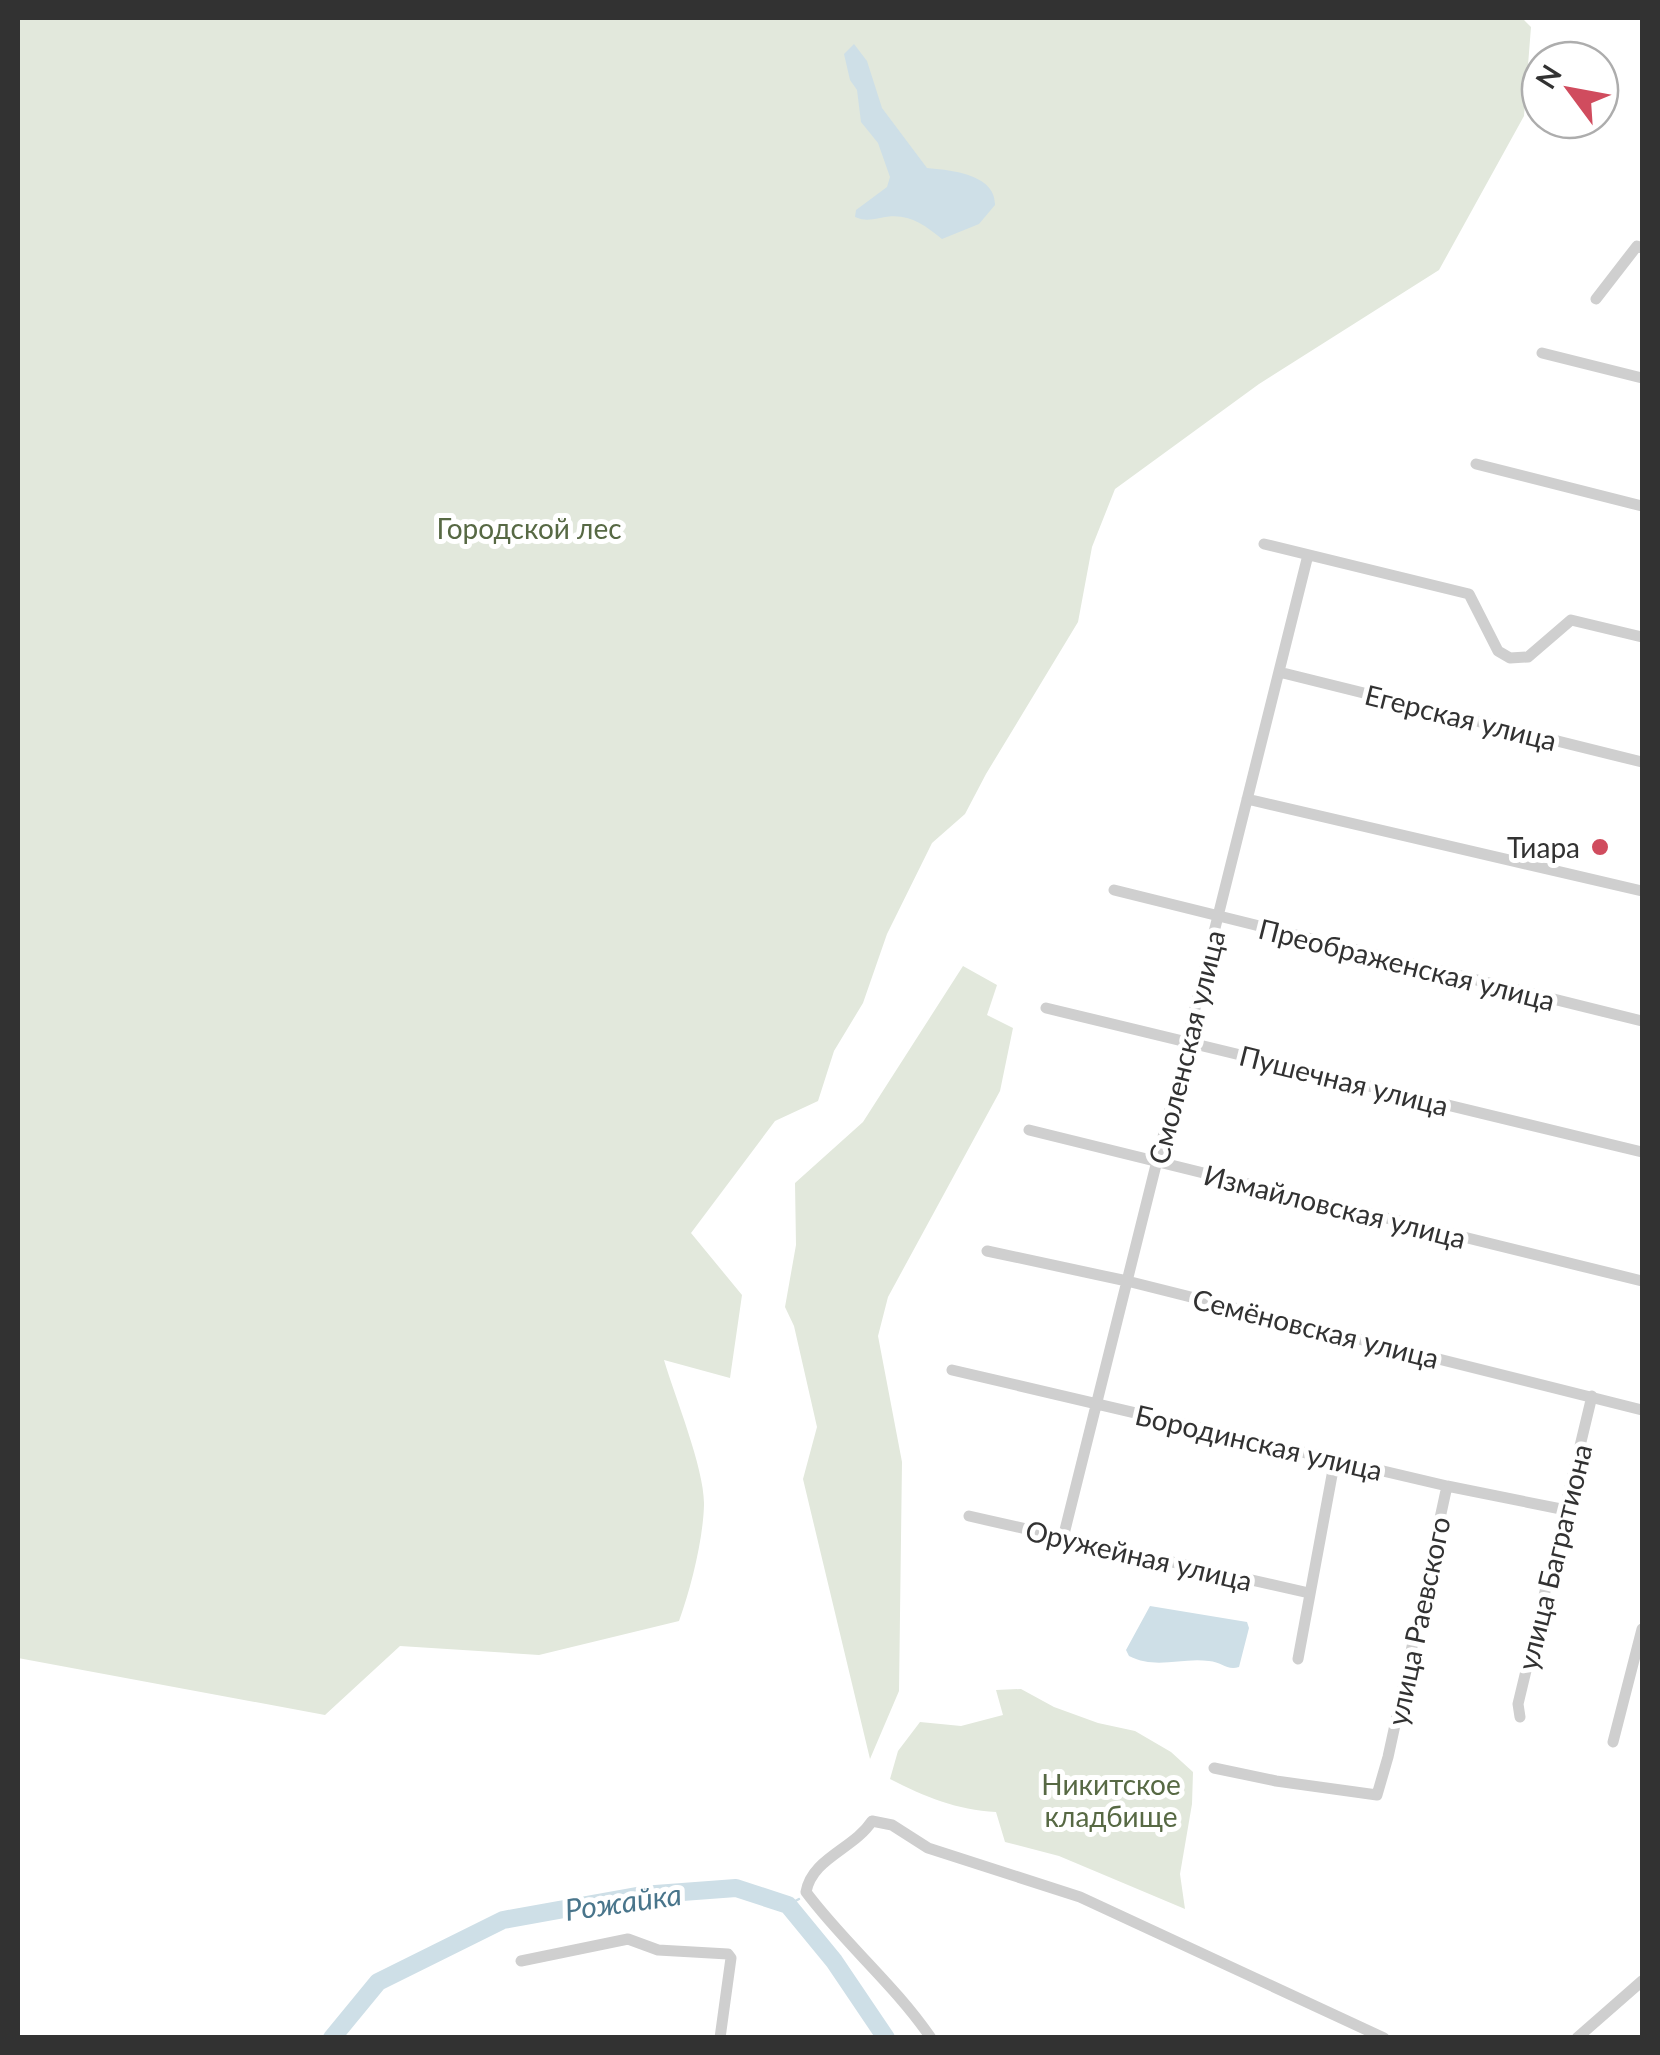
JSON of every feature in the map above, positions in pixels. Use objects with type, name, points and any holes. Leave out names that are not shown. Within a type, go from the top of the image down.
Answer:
[{"type":"street","points":[[1596,299],[1636,246],[1642,248]]},
{"type":"street","points":[[1542,353],[1642,378]]},
{"type":"street","points":[[1476,464],[1642,506]]},
{"type":"street","points":[[1264,544],[1469,594],[1498,652],[1510,658],[1528,656],[1571,620],[1642,637]]},
{"type":"street","name":"Смоленская улица","points":[[1063,1538],[1308,555]]},
{"type":"street","name":"Егерская улица","points":[[1279,672],[1642,762]]},
{"type":"street","points":[[1247,800],[1642,890]]},
{"type":"street","name":"Преображенская улица","points":[[1114,890],[1642,1022]]},
{"type":"street","name":"Пушечная улица","points":[[1046,1008],[1642,1152]]},
{"type":"street","name":"Измайловская улица","points":[[1029,1130],[1642,1280]]},
{"type":"street","name":"Семёновская улица","points":[[988,1251],[1642,1410]]},
{"type":"street","name":"Бородинская улица","points":[[952,1370],[1447,1486],[1566,1510]]},
{"type":"street","name":"улица Багратиона","points":[[1520,1717],[1518,1704],[1592,1396]]},
{"type":"street","points":[[1298,1659],[1334,1460]]},
{"type":"street","name":"улица Раевского","points":[[1214,1768],[1276,1781],[1376,1794],[1388,1757],[1447,1486]]},
{"type":"street","name":"Оружейная улица","points":[[968,1516],[1310,1593]]},
{"type":"street","points":[[1613,1742],[1642,1629]]},
{"type":"street","points":[[932,2038],[878,1970],[806,1892],[808,1877],[862,1835],[872,1821],[892,1826],[928,1848],[1080,1896],[1384,2038]]},
{"type":"street","points":[[521,1961],[628,1939],[658,1950],[728,1954],[731,1958],[720,2038]]},
{"type":"street","points":[[1577,2038],[1642,1981]]},
{"type":"green space","name":"Городской лес","points":[[18,18],[1522,18],[1531,27],[1530,40],[1520,40],[1520,123],[1439,270],[1259,384],[1115,489],[1092,547],[1078,622],[965,814],[932,843],[887,934],[863,1003],[834,1051],[818,1101],[775,1121],[691,1233],[742,1295],[730,1378],[664,1360],[695,1453],[704,1505],[696,1564],[679,1621],[539,1655],[400,1646],[325,1715],[18,1658]]},
{"type":"green space","points":[[963,966],[997,985],[987,1015],[1013,1028],[1000,1091],[888,1297],[878,1336],[902,1462],[899,1691],[870,1759],[803,1479],[817,1427],[794,1326],[785,1307],[796,1245],[795,1183],[863,1122]]},
{"type":"green space","name":"Никитское кладбище","points":[[1021,1689],[1054,1707],[1135,1731],[1171,1752],[1193,1772],[1192,1804],[1180,1874],[1185,1909],[1059,1856],[1005,1842],[996,1812],[942,1802],[890,1779],[898,1751],[920,1722],[961,1726],[1003,1715],[996,1690]]},
{"type":"shaded area","points":[[854,44],[867,61],[882,108],[927,168],[970,176],[988,186],[995,205],[979,224],[942,239],[906,218],[855,217],[856,210],[887,187],[890,177],[878,143],[861,122],[857,90],[850,80],[844,54]]},
{"type":"shaded area","points":[[1150,1606],[1247,1622],[1249,1628],[1239,1667],[1199,1660],[1149,1662],[1129,1656],[1126,1650]]},
{"type":"waterway","name":"Рожайка","points":[[332,2038],[378,1982],[503,1920],[642,1895],[736,1888],[788,1905],[834,1961],[886,2038]]},
{"type":"waterway","points":[[788,1905],[799,1899]]},
{"type":"place","name":"Тиара","points":[[1600,847]]}]
